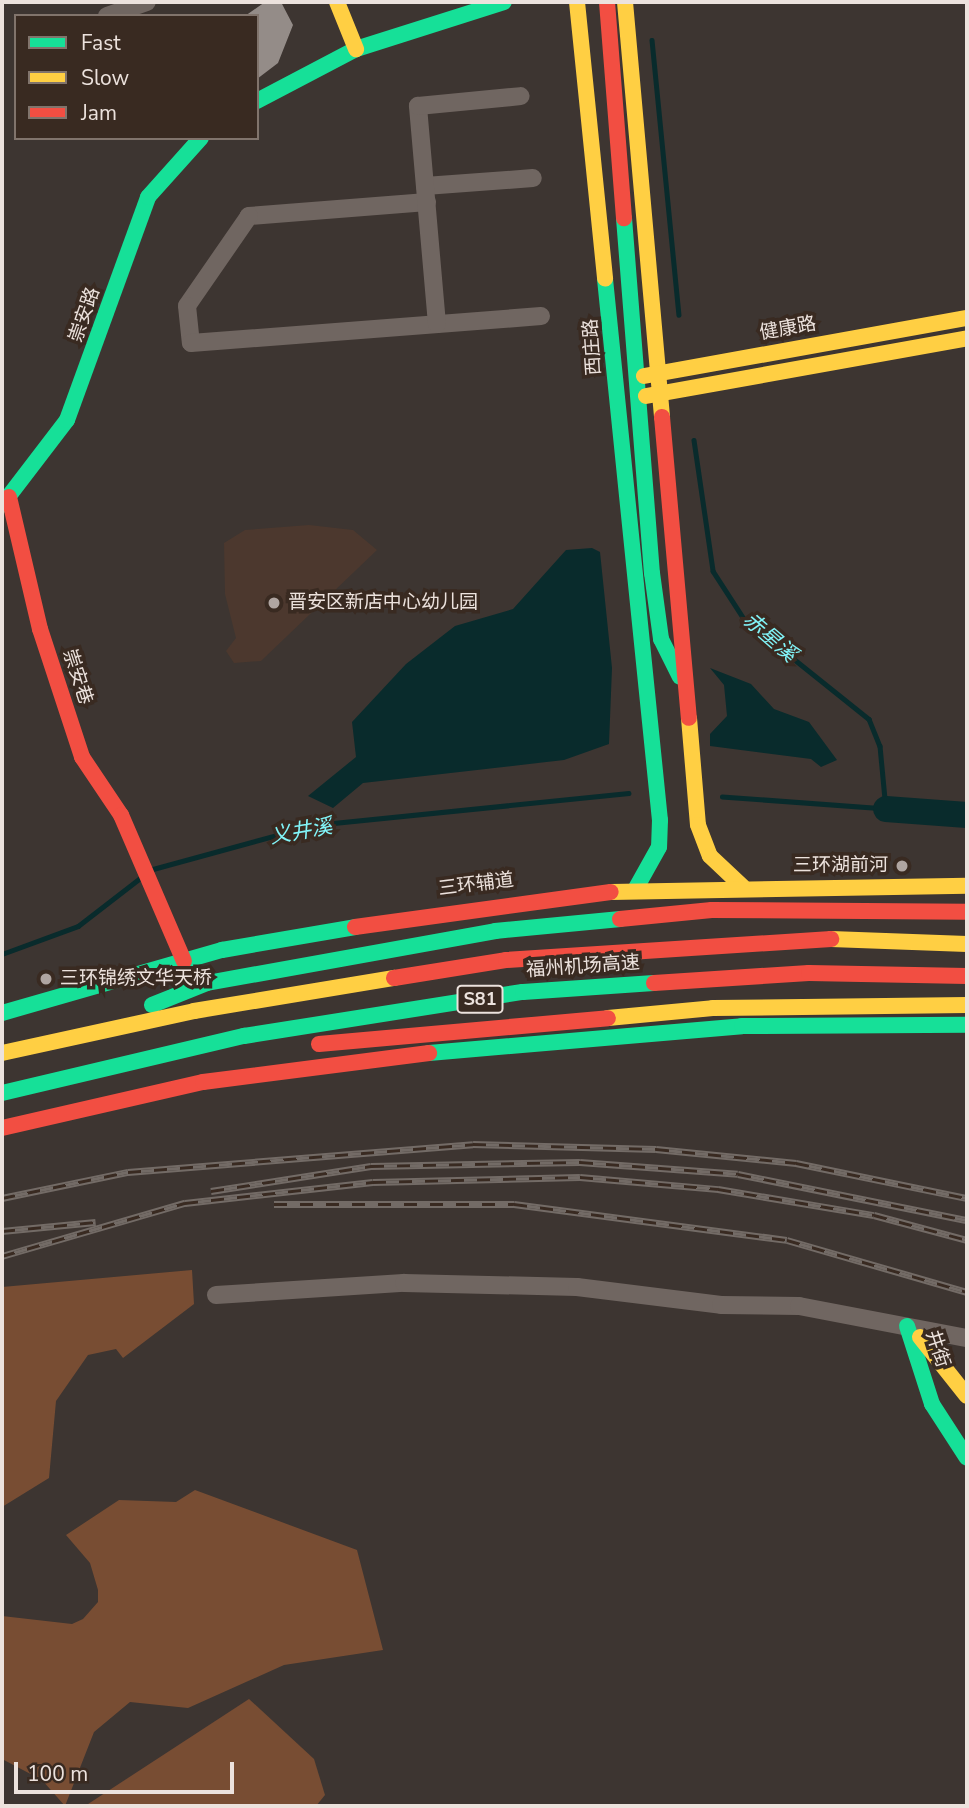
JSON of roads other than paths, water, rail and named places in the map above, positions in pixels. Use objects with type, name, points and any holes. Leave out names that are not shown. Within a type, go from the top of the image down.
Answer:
[{"type":"main road","points":[[337,2],[356,49]]},
{"type":"main road","points":[[259,100],[356,49],[504,2]]},
{"type":"main road","points":[[577,2],[659,808],[659,848],[635,890]]},
{"type":"main road","name":"西庄路","points":[[587,2],[646,688]]},
{"type":"main road","points":[[607,2],[652,573],[661,639],[686,689]]},
{"type":"main road","points":[[625,2],[662,393],[697,809],[710,856],[743,887]]},
{"type":"main road","name":"崇安路","points":[[6,501],[74,406],[148,197],[199,140]]},
{"type":"main road","name":"健康路","points":[[615,381],[967,318]]},
{"type":"main road","points":[[617,401],[967,338]]},
{"type":"main road","name":"崇安巷","points":[[6,501],[40,629],[82,757],[117,807],[184,961]]},
{"type":"main road","name":"三环辅道","points":[[2,1013],[184,961],[440,910],[635,890],[967,886]]},
{"type":"main road","points":[[75,1035],[207,983],[495,931],[712,910],[967,912]]},
{"type":"main road","name":"福州机场高速","points":[[2,1054],[75,1035],[506,960],[790,938],[967,944]]},
{"type":"main road","name":"福州机场高速","points":[[2,1093],[95,1068],[244,1036],[523,992],[809,973],[967,976]]},
{"type":"main road","points":[[95,1068],[713,1008],[965,1005]]},
{"type":"main road","points":[[2,1128],[203,1082],[399,1056],[742,1026],[967,1025]]},
{"type":"main road","name":"井街","points":[[911,1327],[925,1349],[967,1396]]},
{"type":"main road","name":"井街","points":[[911,1327],[932,1404],[967,1458]]},
{"type":"street","points":[[113,14],[147,2]]},
{"type":"street","points":[[437,324],[418,106],[522,96]]},
{"type":"street","points":[[533,178],[248,216],[187,306],[191,343],[541,316]]},
{"type":"street","points":[[216,1295],[404,1283],[577,1287],[722,1305],[799,1306],[967,1338]]},
{"type":"water","points":[[592,548],[600,552],[612,668],[609,744],[564,760],[363,783],[333,808],[308,796],[356,757],[352,722],[406,664],[455,626],[513,609],[566,550]]},
{"type":"water","points":[[710,668],[751,684],[774,709],[809,722],[837,760],[821,767],[811,759],[710,746],[710,734],[727,716],[724,685]]},
{"type":"waterway","name":"赤星溪","points":[[652,40],[679,315]]},
{"type":"waterway","name":"赤星溪","points":[[694,440],[713,571],[744,619],[869,719],[880,746],[886,809],[722,797]]},
{"type":"waterway","name":"义井溪","points":[[153,869],[314,825],[628,793]]},
{"type":"waterway","points":[[886,809],[967,815]]},
{"type":"waterway","name":"义井溪","points":[[2,954],[78,926],[140,878]]},
{"type":"railway","points":[[2,1198],[128,1172],[473,1144],[656,1149],[796,1163],[967,1198]]},
{"type":"railway","points":[[211,1191],[371,1166],[580,1162],[738,1174],[967,1220]]},
{"type":"railway","points":[[2,1256],[185,1203],[373,1182],[580,1177],[718,1189],[874,1215],[967,1240]]},
{"type":"railway","points":[[274,1204],[514,1204],[787,1240],[967,1292]]},
{"type":"railway","points":[[2,1231],[96,1222]]},
{"type":"place","name":"晋安区新店中心幼儿园","points":[[274,603]]},
{"type":"place","name":"三环湖前河","points":[[902,866]]},
{"type":"place","name":"三环锦绣文华天桥","points":[[46,979]]}]
